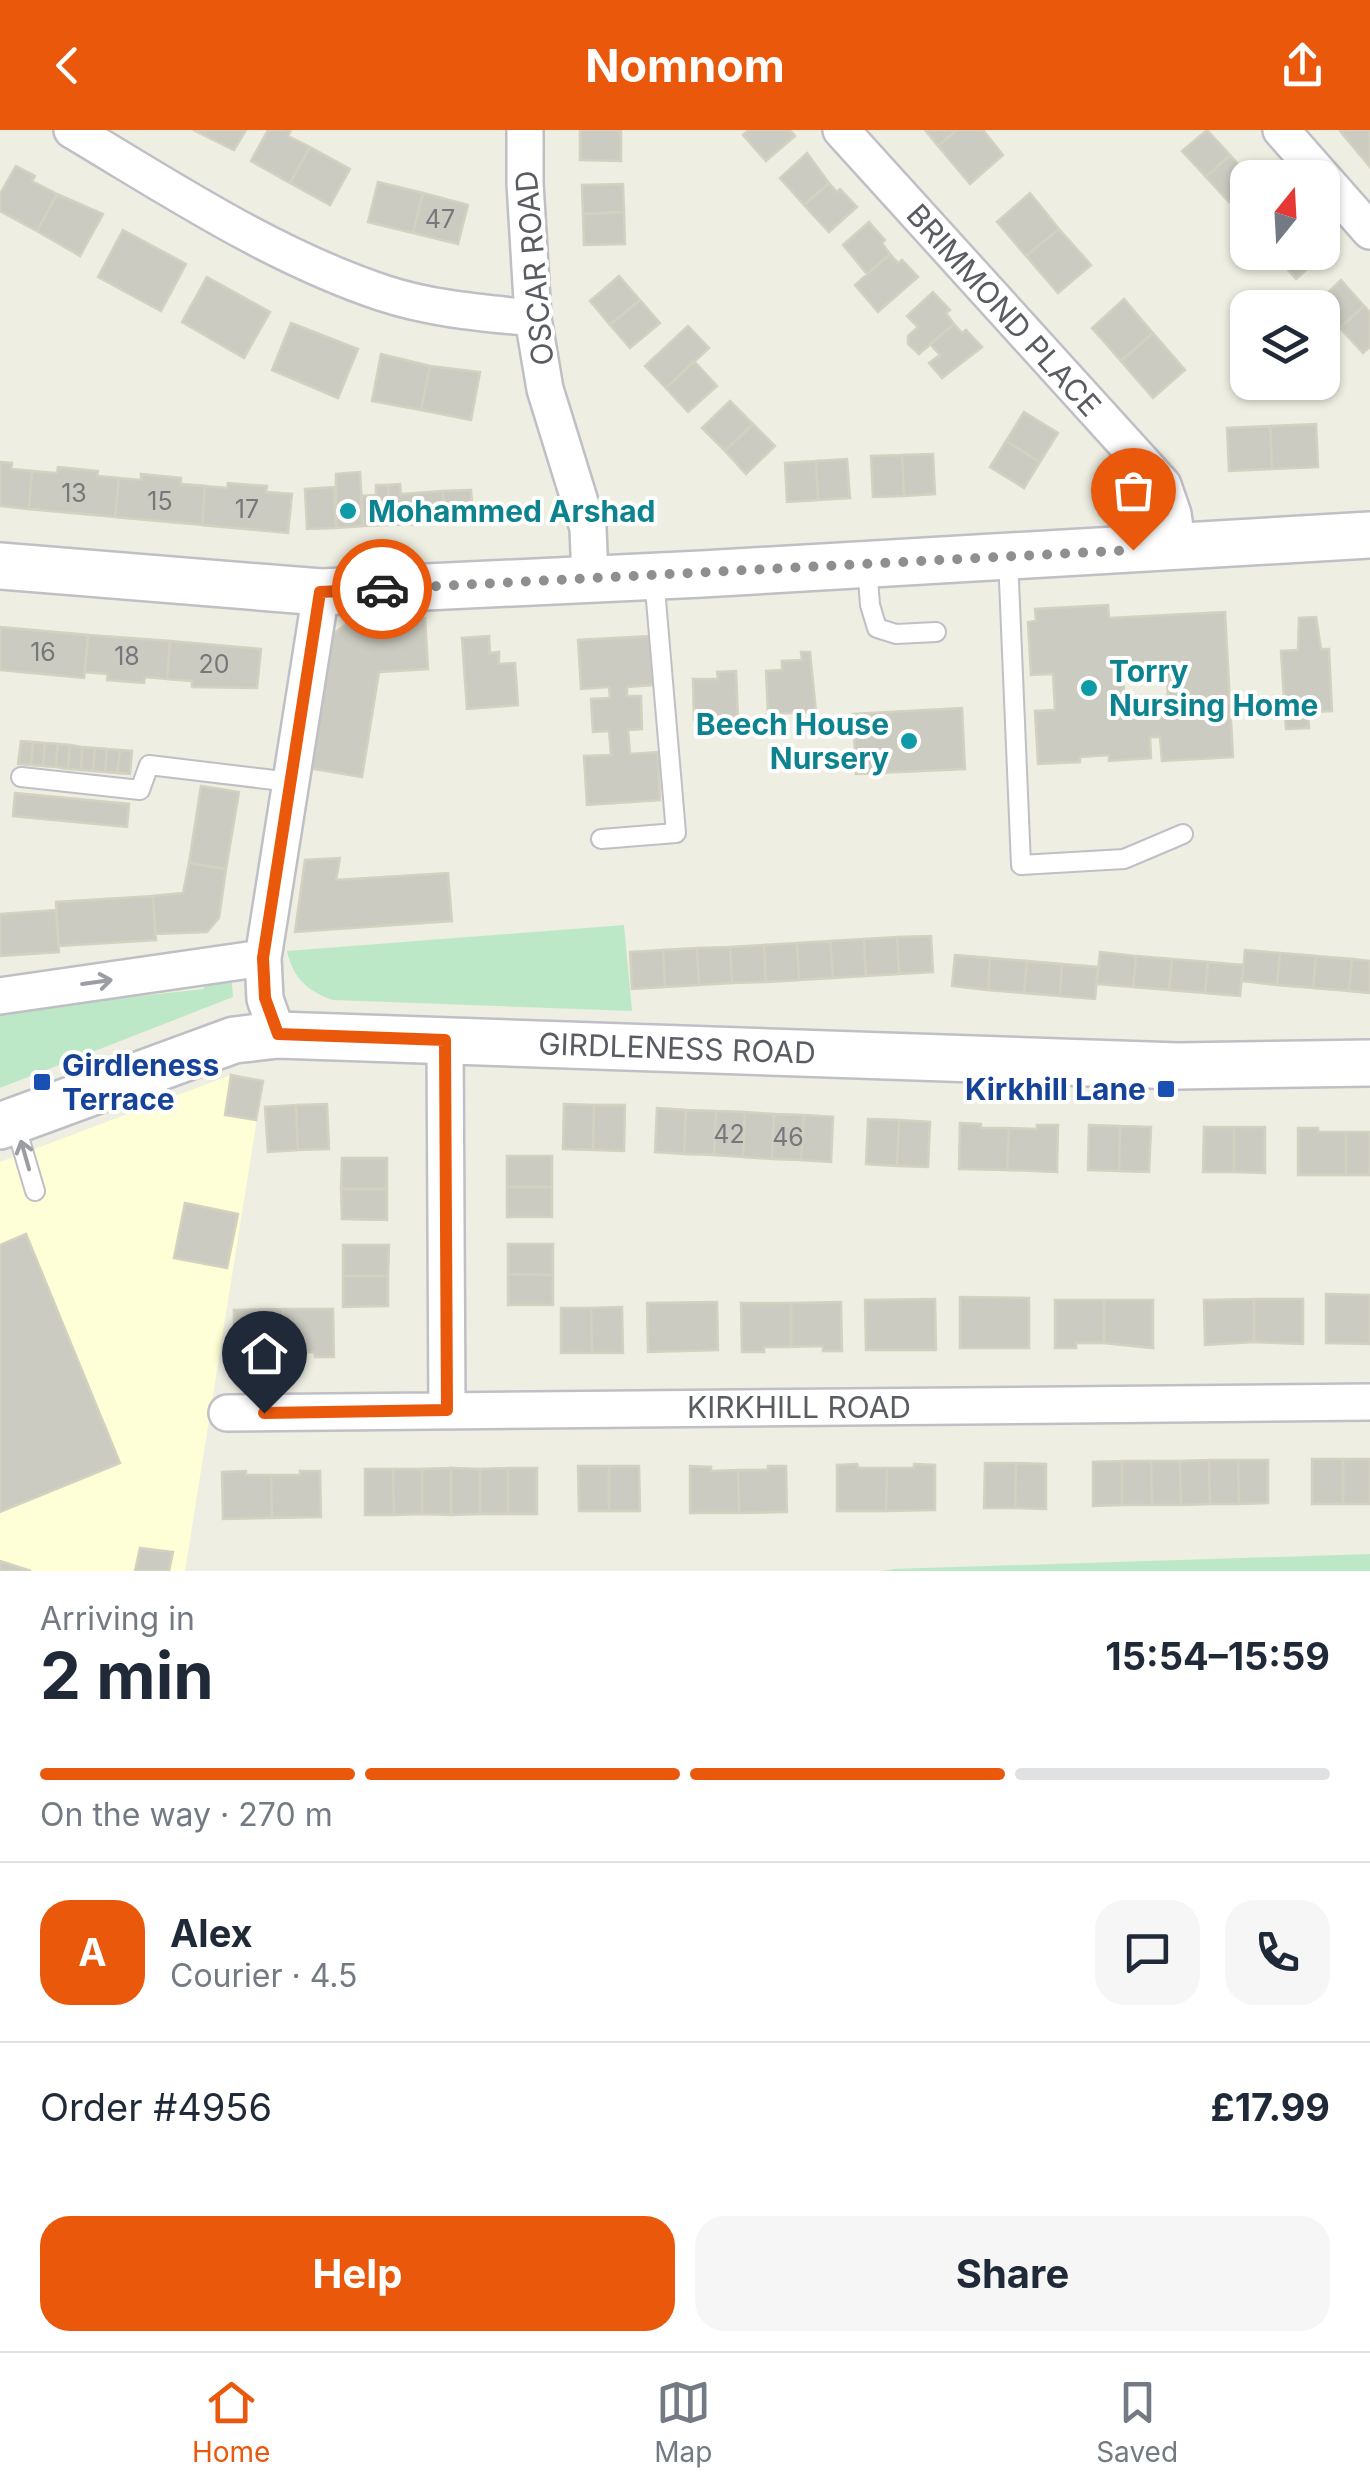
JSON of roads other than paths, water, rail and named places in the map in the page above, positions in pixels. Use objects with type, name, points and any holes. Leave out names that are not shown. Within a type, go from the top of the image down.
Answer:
[{"type":"street","points":[[72,130],[218,217],[317,267],[384,293],[456,310],[533,318]]},
{"type":"street","name":"OSCAR ROAD","points":[[525,130],[533,318],[546,389],[588,528],[590,579]]},
{"type":"street","name":"BRIMMOND PLACE","points":[[841,130],[1162,485],[1174,514],[1178,548]]},
{"type":"street","points":[[1281,130],[1370,232]]},
{"type":"street","points":[[0,566],[320,592],[654,577],[1370,535]]},
{"type":"street","points":[[278,1034],[265,998],[263,958],[320,592]]},
{"type":"street","points":[[0,996],[263,958]]},
{"type":"street","name":"GIRDLENESS ROAD","points":[[7,1123],[234,1040],[278,1034],[1178,1066],[1370,1063]]},
{"type":"street","points":[[445,1040],[447,1410]]},
{"type":"street","name":"KIRKHILL ROAD","points":[[227,1413],[1370,1402]]},
{"type":"lane","points":[[1008,557],[1021,865],[1124,859],[1183,834]]},
{"type":"lane","points":[[867,564],[870,605],[877,628],[896,634],[936,632]]},
{"type":"lane","points":[[601,839],[676,833],[654,577]]},
{"type":"lane","points":[[21,777],[140,790],[149,765],[292,782]]},
{"type":"lane","points":[[7,1123],[35,1190]]},
{"type":"place","name":"Mohammed Arshad","points":[[348,511]]},
{"type":"place","name":"Torry Nursing Home","points":[[1089,688]]},
{"type":"place","name":"Beech House Nursery","points":[[909,741]]},
{"type":"place","name":"Girdleness Terrace","points":[[42,1082]]},
{"type":"place","name":"Kirkhill Lane","points":[[1166,1089]]}]
